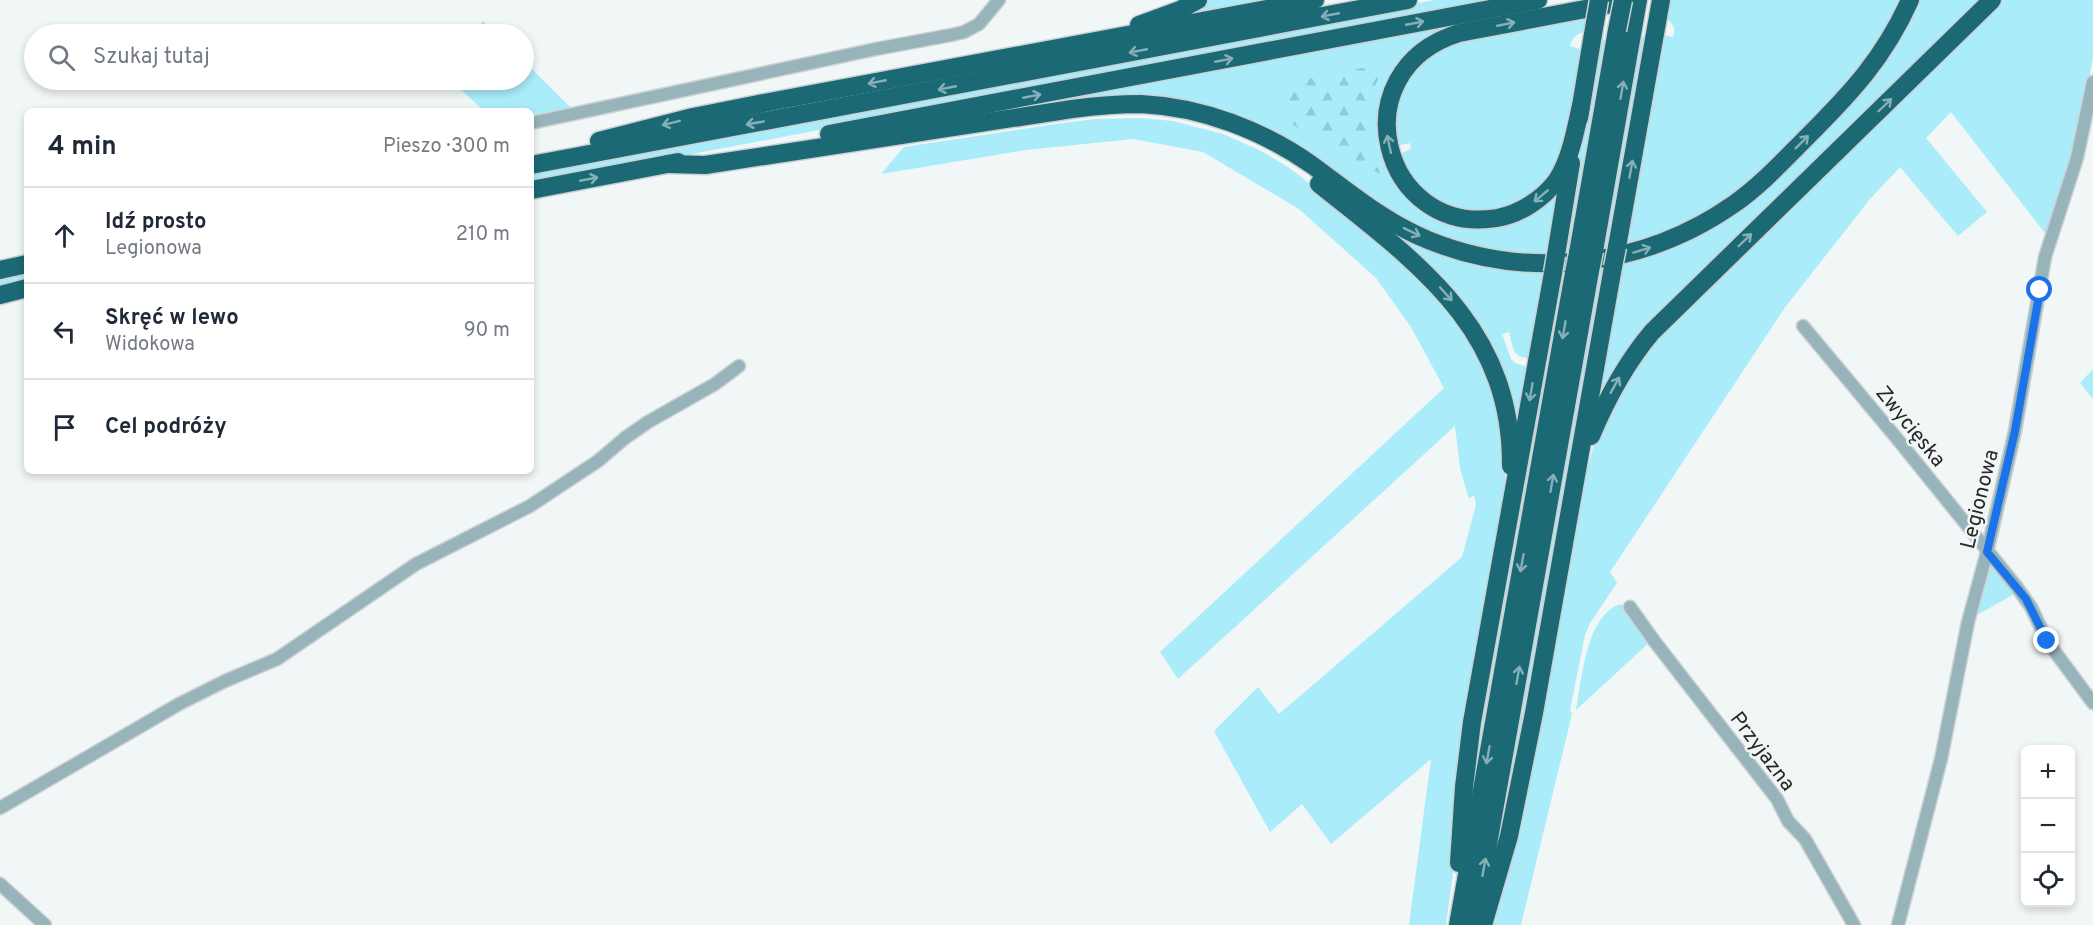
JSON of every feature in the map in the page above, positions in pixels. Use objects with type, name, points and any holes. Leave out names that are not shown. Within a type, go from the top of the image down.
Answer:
[{"type":"highway","points":[[1079,44],[1156,19],[1198,0]]},
{"type":"highway","points":[[534,158],[693,117],[1315,0]]},
{"type":"highway","points":[[534,164],[1408,0]]},
{"type":"highway","points":[[534,189],[1538,0]]},
{"type":"highway","points":[[1457,925],[1468,750],[1599,0]]},
{"type":"highway","points":[[1457,925],[1586,252],[1625,29],[1623,0]]},
{"type":"highway","points":[[1581,106],[1565,164],[1557,179],[1535,201],[1513,214],[1502,217],[1461,218],[1429,205],[1400,173],[1388,143],[1387,108],[1396,83],[1410,61],[1432,43],[1459,33],[1633,0]]},
{"type":"highway","points":[[1625,29],[1638,0]]},
{"type":"highway","points":[[1483,925],[1509,836],[1534,713],[1661,0]]},
{"type":"highway","points":[[668,164],[705,165],[1072,109],[1142,105],[1179,109],[1233,123],[1272,140],[1395,224],[1457,250],[1515,262],[1565,263],[1601,260],[1636,252],[1677,237],[1716,216],[1756,187],[1862,80],[1886,46],[1910,0]]},
{"type":"highway","points":[[1574,498],[1589,441],[1608,396],[1625,367],[1652,332],[1992,0]]},
{"type":"highway","points":[[1179,109],[1222,126],[1285,158],[1424,272],[1456,305],[1486,352],[1495,371],[1504,401],[1511,455],[1508,527]]},
{"type":"highway","points":[[0,270],[24,265]]},
{"type":"highway","points":[[1473,925],[1582,272]]},
{"type":"highway","points":[[0,295],[24,289]]},
{"type":"street","points":[[534,122],[876,48],[958,33],[979,24],[999,0]]},
{"type":"street","name":"Legionowa","points":[[1898,925],[1941,759],[1968,622],[2015,431],[2046,257],[2078,158],[2093,82]]},
{"type":"street","name":"Zwycięska","points":[[1803,326],[2026,599],[2047,641],[2093,703]]},
{"type":"street","points":[[0,808],[179,704],[277,659],[416,564],[530,507],[598,461],[648,422],[715,384],[739,366]]},
{"type":"street","name":"Przyjazna","points":[[1630,607],[1777,799],[1788,821],[1805,839],[1854,925]]},
{"type":"street","points":[[0,884],[45,925]]},
{"type":"green space","points":[[1208,0],[1292,0],[1160,25]]},
{"type":"green space","points":[[1435,0],[1515,0],[534,183],[534,170]]},
{"type":"green space","points":[[1666,0],[1904,0],[1865,66],[1754,181],[1683,227],[1621,247],[1660,34],[1673,37],[1674,33],[1669,20],[1663,16]]},
{"type":"green space","points":[[1919,0],[1987,0],[1670,307],[1595,418],[1618,266],[1763,192],[1852,104],[1870,83],[1898,42]]},
{"type":"green space","points":[[2000,0],[2093,0],[2093,57],[2080,129],[2048,237],[1951,112],[1926,138],[1987,212],[1958,236],[1900,167],[1870,199],[1786,306],[1610,572],[1617,583],[1590,623],[1585,635],[1570,710],[1572,714],[1521,925],[1490,925],[1579,502],[1593,448],[1610,406],[1655,339]]},
{"type":"green space","points":[[1589,14],[1586,32],[1576,36],[1570,46],[1583,50],[1562,159],[1537,193],[1502,210],[1452,209],[1413,183],[1400,154],[1411,149],[1410,143],[1397,146],[1393,110],[1414,67],[1453,41]]},
{"type":"green space","points":[[1653,23],[1511,807],[1487,903],[1640,37],[1645,37],[1647,24]]},
{"type":"green space","points":[[1456,25],[1457,30],[1393,79],[1400,181],[1485,223],[1565,178],[1549,258],[1501,254],[1426,233],[1192,106],[886,132],[1368,39]]},
{"type":"green space","points":[[1604,32],[1603,40],[1608,41],[1465,830],[1471,755],[1599,33]]},
{"type":"green space","points":[[1362,68],[1372,70],[1378,79],[1366,108],[1367,128],[1380,174],[1320,143],[1283,116],[1292,93],[1301,82],[1321,75]]},
{"type":"green space","points":[[534,71],[571,108],[534,114],[534,108],[481,108],[462,90],[534,90]]},
{"type":"green space","points":[[1141,118],[1173,121],[1223,134],[1259,150],[1288,167],[1440,293],[1491,376],[1506,452],[1505,486],[1446,925],[1409,925],[1431,759],[1331,844],[1302,804],[1270,832],[1214,731],[1258,687],[1279,714],[1462,557],[1476,505],[1474,495],[1469,499],[1460,468],[1455,426],[1178,679],[1160,652],[1444,388],[1411,327],[1376,278],[1299,209],[1203,152],[1133,139],[1026,150],[881,174],[904,147],[1095,119]]},
{"type":"green space","points":[[1379,223],[1547,272],[1530,358],[1516,354],[1509,332],[1502,334],[1511,359],[1515,363],[1528,367],[1516,449],[1499,373]]},
{"type":"green space","points":[[24,271],[24,284],[0,290],[0,277]]},
{"type":"green space","points":[[2093,369],[2093,399],[2080,383]]},
{"type":"green space","points":[[1991,566],[2018,592],[1977,615]]},
{"type":"green space","points":[[1621,604],[1651,641],[1576,710],[1593,634],[1609,610]]},
{"type":"route","points":[[2040,290],[2015,431],[1987,552],[2026,599],[2047,641]]}]
